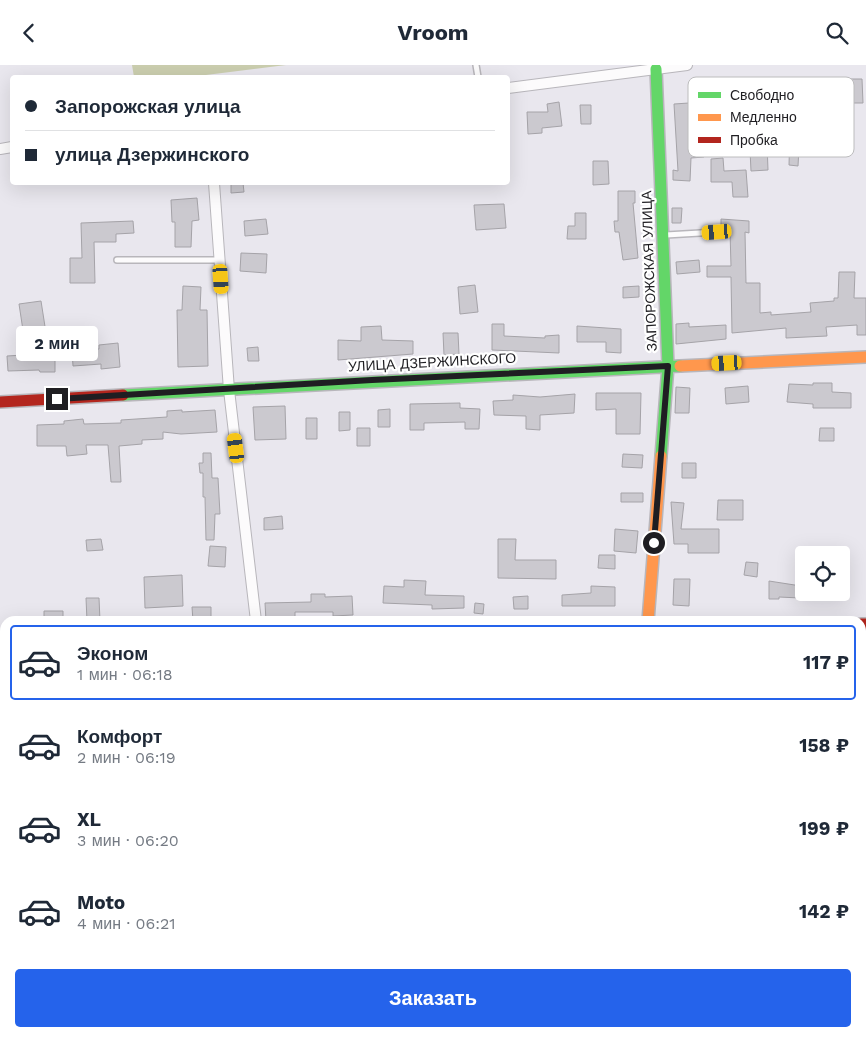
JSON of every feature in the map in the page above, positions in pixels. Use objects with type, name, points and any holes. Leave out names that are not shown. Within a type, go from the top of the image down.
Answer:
[{"type":"street","points":[[510,88],[687,65]]},
{"type":"street","name":"ЗАПОРОЖСКАЯ УЛИЦА","points":[[648,616],[668,366],[656,69]]},
{"type":"street","points":[[214,185],[229,390],[255,616]]},
{"type":"street","name":"УЛИЦА ДЗЕРЖИНСКОГО","points":[[0,402],[229,390],[372,380],[866,357]]},
{"type":"lane","points":[[663,236],[717,232]]},
{"type":"lane","points":[[117,261],[219,260]]},
{"type":"green space","points":[[132,65],[286,65],[206,75],[134,75]]},
{"type":"building","points":[[854,79],[862,79],[863,103],[854,103]]},
{"type":"building","points":[[559,102],[562,126],[542,128],[542,133],[528,134],[527,112],[548,112],[547,104]]},
{"type":"building","points":[[688,103],[688,157],[704,157],[691,158],[690,181],[673,180],[673,170],[678,171],[674,104]]},
{"type":"building","points":[[580,105],[591,105],[591,124],[581,124]]},
{"type":"building","points":[[750,157],[768,157],[768,170],[751,171]]},
{"type":"building","points":[[789,157],[798,157],[798,166],[789,165]]},
{"type":"building","points":[[723,158],[724,171],[746,170],[748,197],[733,197],[732,182],[711,182],[711,159]]},
{"type":"building","points":[[593,161],[608,161],[609,184],[593,185]]},
{"type":"building","points":[[231,185],[243,185],[244,192],[231,193]]},
{"type":"building","points":[[618,191],[635,191],[635,203],[633,203],[638,258],[623,260],[619,232],[615,232],[614,221],[618,221]]},
{"type":"building","points":[[197,198],[199,220],[192,221],[191,247],[175,247],[175,222],[172,222],[171,200]]},
{"type":"building","points":[[504,204],[506,228],[476,230],[474,205]]},
{"type":"building","points":[[672,208],[682,208],[681,223],[672,223]]},
{"type":"building","points":[[575,213],[586,213],[586,239],[567,239],[568,226],[575,226]]},
{"type":"building","points":[[266,219],[268,234],[245,236],[244,221]]},
{"type":"building","points":[[721,219],[749,221],[749,233],[745,232],[746,283],[760,283],[760,313],[771,312],[771,315],[811,312],[810,303],[834,301],[834,298],[838,298],[839,272],[855,272],[854,298],[866,298],[866,335],[857,335],[857,325],[826,327],[827,336],[786,338],[786,328],[732,333],[731,277],[707,277],[707,266],[731,266],[730,231],[721,231]]},
{"type":"building","points":[[133,221],[134,233],[116,234],[116,242],[94,242],[95,283],[70,283],[70,258],[82,258],[81,223]]},
{"type":"building","points":[[241,253],[267,254],[266,273],[240,271]]},
{"type":"building","points":[[699,260],[700,272],[677,274],[676,262]]},
{"type":"building","points":[[475,285],[478,312],[460,314],[458,287]]},
{"type":"building","points":[[183,286],[201,287],[200,310],[207,310],[208,366],[178,367],[177,310],[182,310]]},
{"type":"building","points":[[639,286],[639,297],[623,298],[623,287]]},
{"type":"building","points":[[41,301],[46,333],[24,337],[19,304]]},
{"type":"building","points":[[689,323],[689,327],[726,325],[726,339],[676,344],[676,324]]},
{"type":"building","points":[[492,324],[504,324],[504,336],[545,338],[545,336],[559,335],[559,353],[492,350]]},
{"type":"building","points":[[381,326],[382,340],[413,341],[413,354],[338,360],[338,340],[361,341],[361,327]]},
{"type":"building","points":[[577,326],[621,329],[621,353],[606,352],[606,342],[577,342]]},
{"type":"building","points":[[443,333],[458,333],[459,354],[444,355]]},
{"type":"building","points":[[118,343],[120,367],[101,369],[101,364],[73,366],[72,350],[99,349],[99,345]]},
{"type":"building","points":[[258,347],[259,361],[248,361],[247,348]]},
{"type":"building","points":[[23,355],[23,358],[55,358],[55,372],[40,372],[39,370],[8,371],[7,356]]},
{"type":"building","points":[[813,383],[832,383],[832,392],[851,393],[851,408],[813,408],[813,404],[787,402],[789,384],[813,385]]},
{"type":"building","points":[[748,386],[749,402],[726,404],[725,388]]},
{"type":"building","points":[[676,387],[690,388],[689,413],[675,413]]},
{"type":"building","points":[[596,393],[641,393],[640,434],[616,434],[616,409],[596,410]]},
{"type":"building","points":[[575,394],[574,413],[540,415],[540,430],[526,429],[526,416],[494,415],[493,401],[513,400],[513,395],[540,397]]},
{"type":"building","points":[[460,403],[460,408],[480,409],[479,429],[465,429],[465,422],[424,423],[424,430],[410,430],[410,404]]},
{"type":"building","points":[[285,406],[286,439],[255,440],[253,407]]},
{"type":"building","points":[[390,409],[390,427],[378,427],[378,410]]},
{"type":"building","points":[[182,410],[182,412],[215,410],[217,432],[181,434],[163,432],[163,439],[142,440],[142,444],[119,446],[121,482],[111,482],[108,445],[86,445],[87,454],[67,456],[66,446],[37,446],[37,425],[64,424],[64,421],[83,419],[84,424],[121,423],[121,420],[167,417],[167,411]]},
{"type":"building","points":[[339,412],[350,412],[350,430],[339,431]]},
{"type":"building","points":[[306,418],[317,418],[317,439],[306,439]]},
{"type":"building","points":[[357,428],[370,428],[370,446],[357,446]]},
{"type":"building","points":[[820,428],[834,428],[834,441],[819,441]]},
{"type":"building","points":[[203,453],[211,453],[212,478],[218,478],[220,514],[215,514],[214,540],[206,540],[203,473],[200,473],[199,463],[203,463]]},
{"type":"building","points":[[623,454],[643,455],[642,468],[622,467]]},
{"type":"building","points":[[682,463],[696,463],[696,478],[682,478]]},
{"type":"building","points":[[621,493],[643,493],[643,502],[621,502]]},
{"type":"building","points":[[718,500],[743,500],[743,520],[717,520]]},
{"type":"building","points":[[671,502],[684,503],[681,529],[719,529],[719,553],[688,553],[688,544],[674,544]]},
{"type":"building","points":[[282,516],[283,529],[264,530],[264,518]]},
{"type":"building","points":[[615,529],[638,531],[636,553],[614,551]]},
{"type":"building","points":[[101,539],[103,550],[87,551],[86,540]]},
{"type":"building","points":[[498,539],[516,539],[515,560],[556,560],[556,579],[498,578]]},
{"type":"building","points":[[210,546],[226,547],[225,567],[208,566]]},
{"type":"building","points":[[599,555],[615,555],[615,569],[598,568]]},
{"type":"building","points":[[746,562],[758,563],[757,577],[744,575]]},
{"type":"building","points":[[182,575],[183,606],[145,608],[144,577]]},
{"type":"building","points":[[674,579],[690,579],[689,606],[673,605]]},
{"type":"building","points":[[404,580],[426,581],[425,595],[464,596],[464,608],[432,609],[432,605],[383,603],[384,586],[404,587]]},
{"type":"building","points":[[769,581],[795,585],[795,598],[779,597],[779,599],[769,599]]},
{"type":"building","points":[[591,586],[615,587],[615,606],[562,606],[562,595],[591,593]]},
{"type":"building","points":[[311,594],[325,594],[325,597],[352,596],[353,615],[333,616],[333,612],[295,612],[295,616],[266,616],[265,603],[311,602]]},
{"type":"building","points":[[528,596],[528,609],[514,609],[513,597]]},
{"type":"building","points":[[86,598],[99,598],[100,616],[87,616]]},
{"type":"building","points":[[475,603],[484,604],[483,614],[474,613]]},
{"type":"building","points":[[192,607],[211,607],[211,616],[193,616]]},
{"type":"building","points":[[44,611],[63,611],[63,616],[44,616]]},
{"type":"traffic: fast","points":[[656,69],[668,366],[661,456]]},
{"type":"traffic: fast","points":[[123,395],[680,366]]},
{"type":"traffic: slow","points":[[680,366],[866,357]]},
{"type":"traffic: slow","points":[[648,616],[661,456]]},
{"type":"traffic: jam","points":[[0,402],[123,395]]},
{"type":"route","points":[[57,399],[372,380],[668,366],[654,543]]}]
